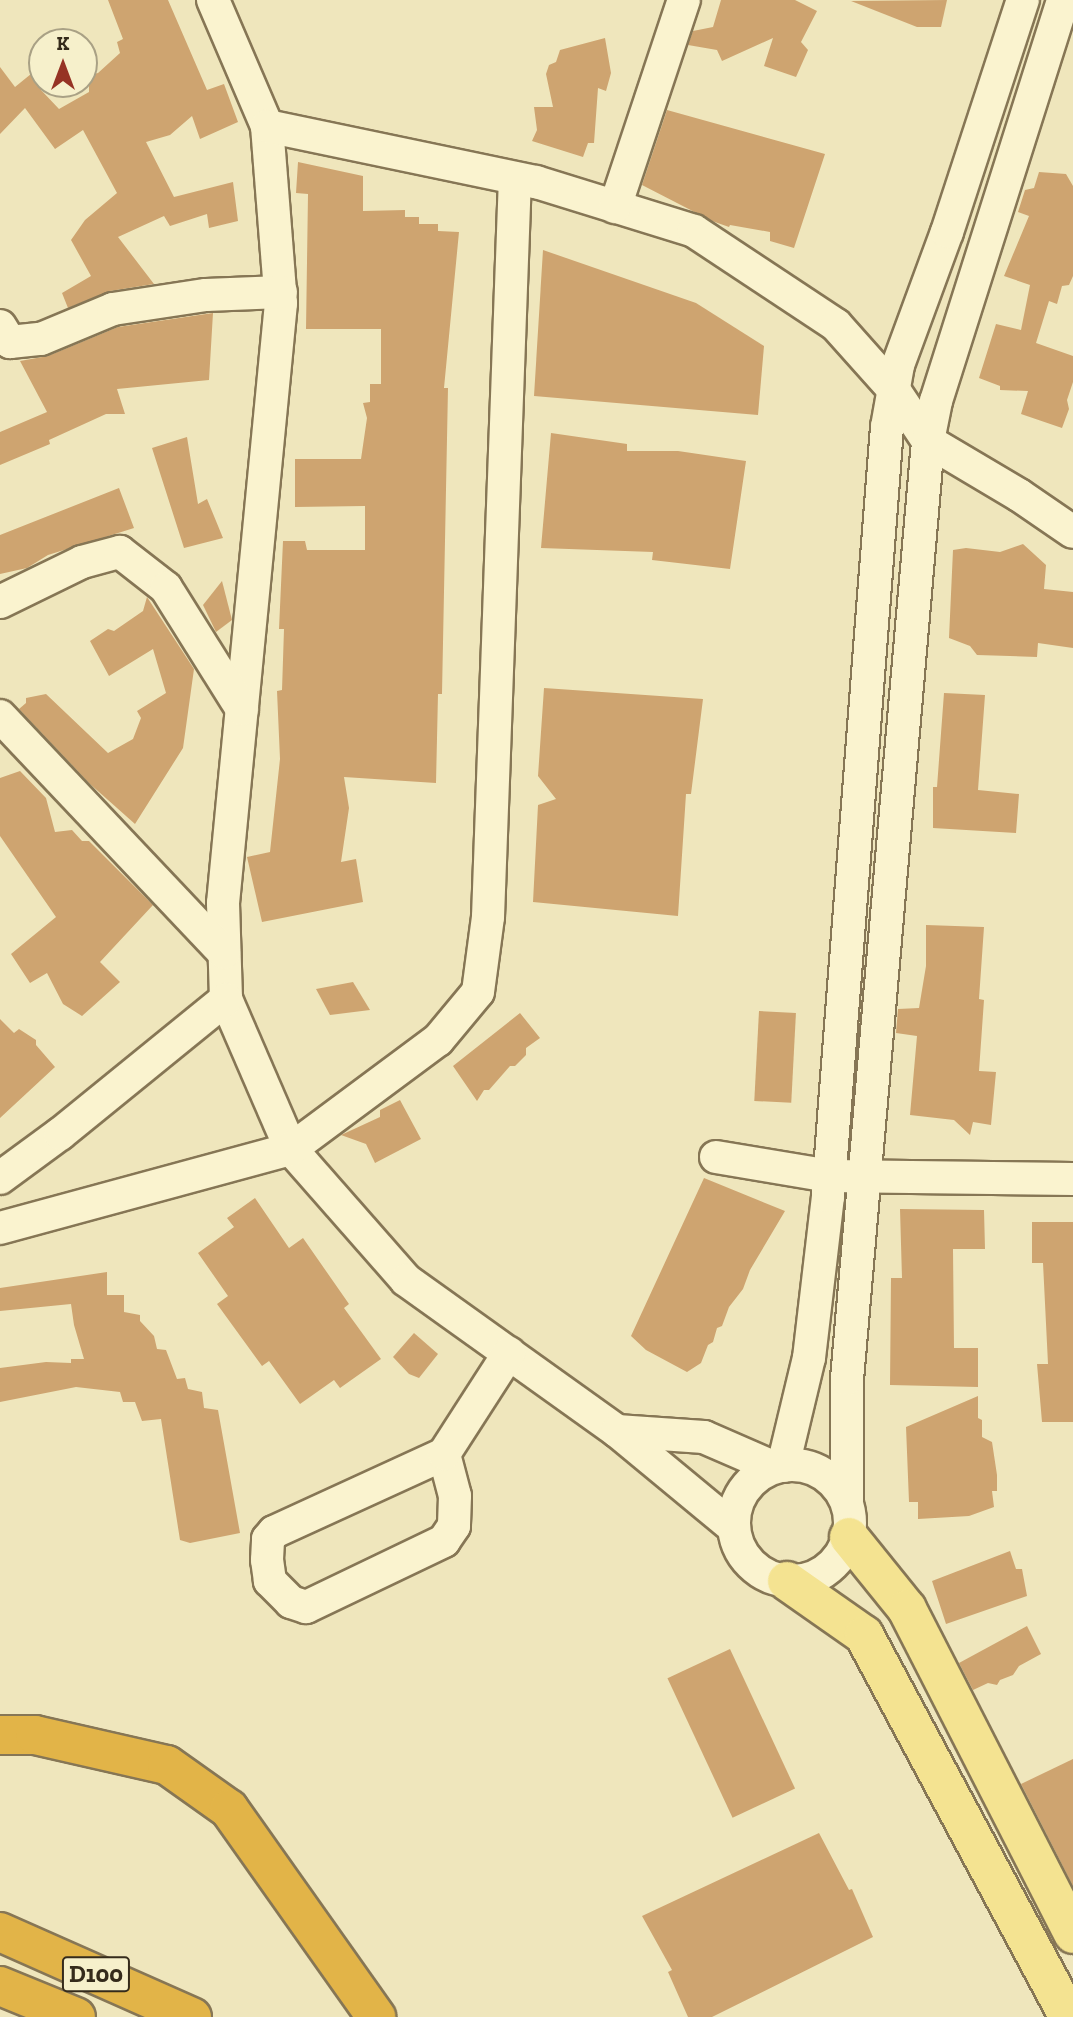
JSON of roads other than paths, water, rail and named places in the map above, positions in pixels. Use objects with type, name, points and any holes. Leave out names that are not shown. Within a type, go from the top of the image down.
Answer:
[{"type":"highway","points":[[0,1735],[35,1735],[167,1765],[229,1809],[376,2017]]},
{"type":"highway","name":"D100","points":[[0,1932],[191,2017]]},
{"type":"highway","name":"D100","points":[[0,1986],[76,2017]]},
{"type":"main road","points":[[848,1519],[907,1609],[1073,1934]]},
{"type":"main road","points":[[787,1581],[864,1635],[1069,2006]]},
{"type":"street","points":[[213,0],[267,126],[281,292],[223,903],[226,999],[291,1149],[406,1280],[617,1430],[733,1527]]},
{"type":"street","points":[[615,207],[684,0]]},
{"type":"street","points":[[1023,0],[947,232],[898,365],[887,427],[830,1176],[809,1358],[778,1466],[756,1476],[743,1490],[735,1508],[733,1527],[745,1558],[771,1578],[787,1581],[804,1581],[833,1566],[848,1519],[847,1379],[928,441],[936,401],[1063,0]]},
{"type":"street","points":[[267,126],[515,178],[694,231],[836,325],[894,390],[928,441],[1019,495],[1073,532]]},
{"type":"street","points":[[0,1228],[291,1149],[438,1040],[478,992],[488,917],[515,178]]},
{"type":"street","points":[[0,326],[10,342],[41,340],[113,309],[206,295],[281,292]]},
{"type":"street","points":[[0,602],[82,562],[120,552],[166,588],[242,709]]},
{"type":"street","points":[[0,716],[224,953]]},
{"type":"street","points":[[0,1178],[60,1134],[226,999]]},
{"type":"street","points":[[716,1157],[830,1176],[1073,1179]]},
{"type":"street","points":[[443,1454],[455,1496],[454,1526],[444,1541],[306,1607],[291,1602],[270,1581],[268,1539],[274,1532],[443,1454],[509,1353]]},
{"type":"street","points":[[617,1430],[704,1437],[778,1466],[808,1466],[824,1474],[848,1519]]}]
